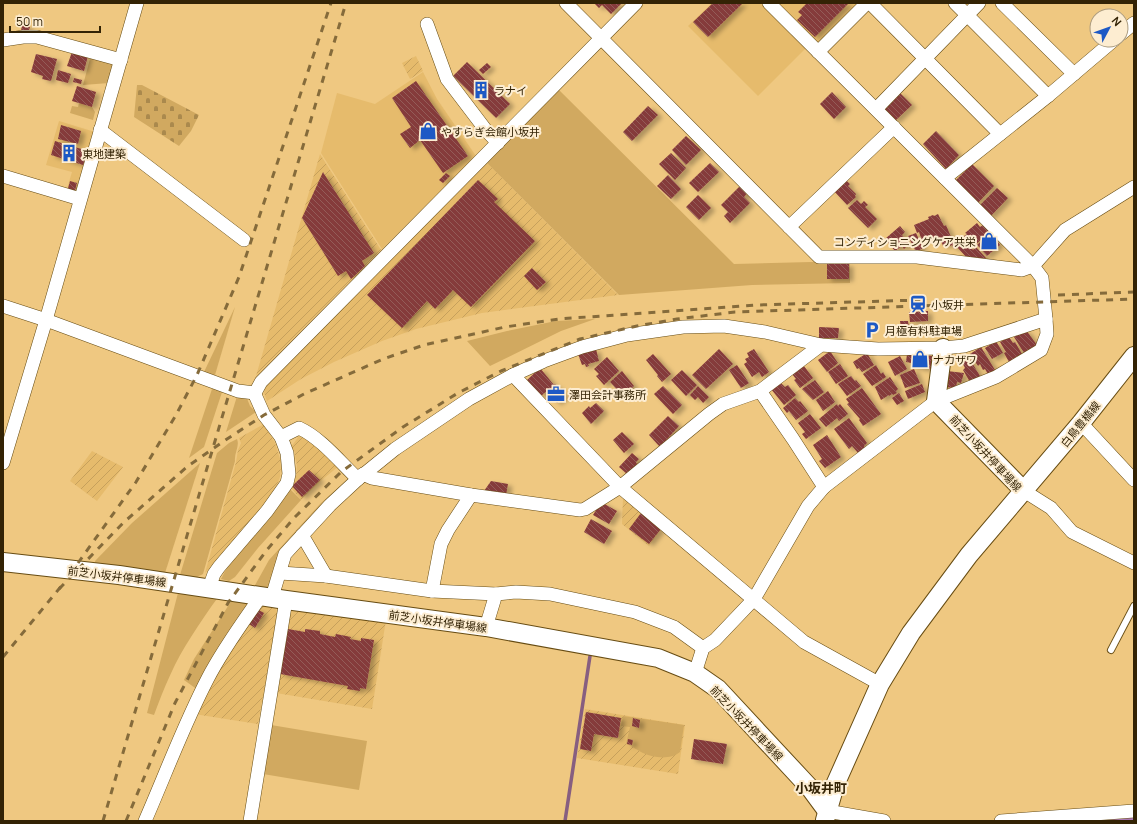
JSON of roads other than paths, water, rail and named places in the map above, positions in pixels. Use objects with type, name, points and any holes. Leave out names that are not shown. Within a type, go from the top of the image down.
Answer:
[{"type":"main road","points":[[936,401],[943,348]]},
{"type":"main road","name":"白鳥豊橋線","points":[[1024,491],[1081,423],[1134,356]]},
{"type":"main road","name":"前芝小坂井停車場線","points":[[826,816],[835,785],[880,684],[911,633],[969,555],[1024,491],[936,401]]},
{"type":"main road","name":"前芝小坂井停車場線","points":[[3,562],[119,575],[486,627],[658,658],[695,673],[718,689],[810,788],[826,816]]},
{"type":"street","points":[[3,463],[46,320],[137,3]]},
{"type":"street","points":[[566,3],[819,257],[917,256],[1022,270],[1033,266],[1065,230],[1134,187]]},
{"type":"street","points":[[209,588],[214,574],[219,567],[267,511],[287,483],[289,465],[287,453],[281,437],[264,415],[255,393],[261,382],[636,3]]},
{"type":"street","points":[[695,673],[703,648],[715,640],[754,599],[808,506],[824,487],[936,401],[996,377],[1041,350],[1047,334],[1042,278],[1033,266],[769,3]]},
{"type":"street","points":[[818,52],[868,3],[1000,134]]},
{"type":"street","points":[[954,3],[1048,96]]},
{"type":"street","points":[[876,109],[979,3]]},
{"type":"street","points":[[1002,3],[1074,74]]},
{"type":"street","points":[[427,24],[447,79],[485,129],[498,143]]},
{"type":"street","points":[[3,40],[23,37],[37,37],[121,60]]},
{"type":"street","points":[[945,178],[1048,96],[1105,48]]},
{"type":"street","points":[[789,227],[894,127]]},
{"type":"street","points":[[100,130],[244,240]]},
{"type":"street","points":[[3,176],[80,199]]},
{"type":"street","points":[[3,306],[46,320],[238,390],[255,393]]},
{"type":"street","points":[[250,821],[273,598],[285,554],[361,476],[426,427],[469,399],[513,375],[544,361],[582,347],[627,335],[683,327],[724,326],[765,332],[821,345],[878,349],[943,348],[964,346],[1046,319]]},
{"type":"street","points":[[281,437],[299,428],[306,431],[337,458],[361,476],[471,495],[580,510],[585,509],[620,487],[708,414],[723,404],[760,391],[821,345]]},
{"type":"street","points":[[513,375],[620,487],[804,642],[880,684]]},
{"type":"street","points":[[760,391],[824,487]]},
{"type":"street","points":[[1081,423],[1134,480]]},
{"type":"street","points":[[1024,491],[1051,508],[1072,532],[1134,563]]},
{"type":"street","points":[[432,591],[441,544],[448,530],[471,495]]},
{"type":"street","points":[[302,535],[326,576]]},
{"type":"street","points":[[280,573],[326,576],[432,591],[496,594],[516,592],[550,594],[635,612],[674,627],[703,648]]},
{"type":"street","points":[[486,627],[496,594]]},
{"type":"street","points":[[145,821],[208,677],[224,650],[273,598]]},
{"type":"street","points":[[1001,821],[1134,812]]},
{"type":"street","points":[[826,816],[884,821]]},
{"type":"lane","points":[[1111,650],[1134,606]]},
{"type":"waterway","points":[[565,821],[590,656]]},
{"type":"waterway","points":[[1097,821],[1134,818]]},
{"type":"railway","points":[[78,563],[136,482],[176,415],[197,375],[239,277],[331,3]]},
{"type":"railway","points":[[103,821],[346,3]]},
{"type":"railway","points":[[1058,295],[1134,292]]},
{"type":"railway","points":[[126,821],[175,703],[228,603],[266,551],[294,518],[341,472],[403,427],[458,393],[501,371],[580,339],[637,326],[677,319],[735,312],[1134,299]]},
{"type":"railway","points":[[59,589],[123,523],[188,466],[227,439],[264,415],[304,394],[383,359],[424,345],[505,327],[559,319],[757,305],[920,300]]},
{"type":"railway","points":[[3,657],[63,584]]},
{"type":"place","name":"ラナイ","points":[[481,90]]},
{"type":"place","name":"やすらぎ会館小坂井","points":[[428,131]]},
{"type":"place","name":"東地建築","points":[[69,153]]},
{"type":"place","name":"コンディショニングケア共栄","points":[[989,241]]},
{"type":"place","name":"小坂井","points":[[918,304]]},
{"type":"place","name":"月極有料駐車場","points":[[872,330]]},
{"type":"place","name":"ナカザワ","points":[[920,359]]},
{"type":"place","name":"澤田会計事務所","points":[[556,394]]},
{"type":"district","name":"小坂井町","points":[[821,788]]}]
